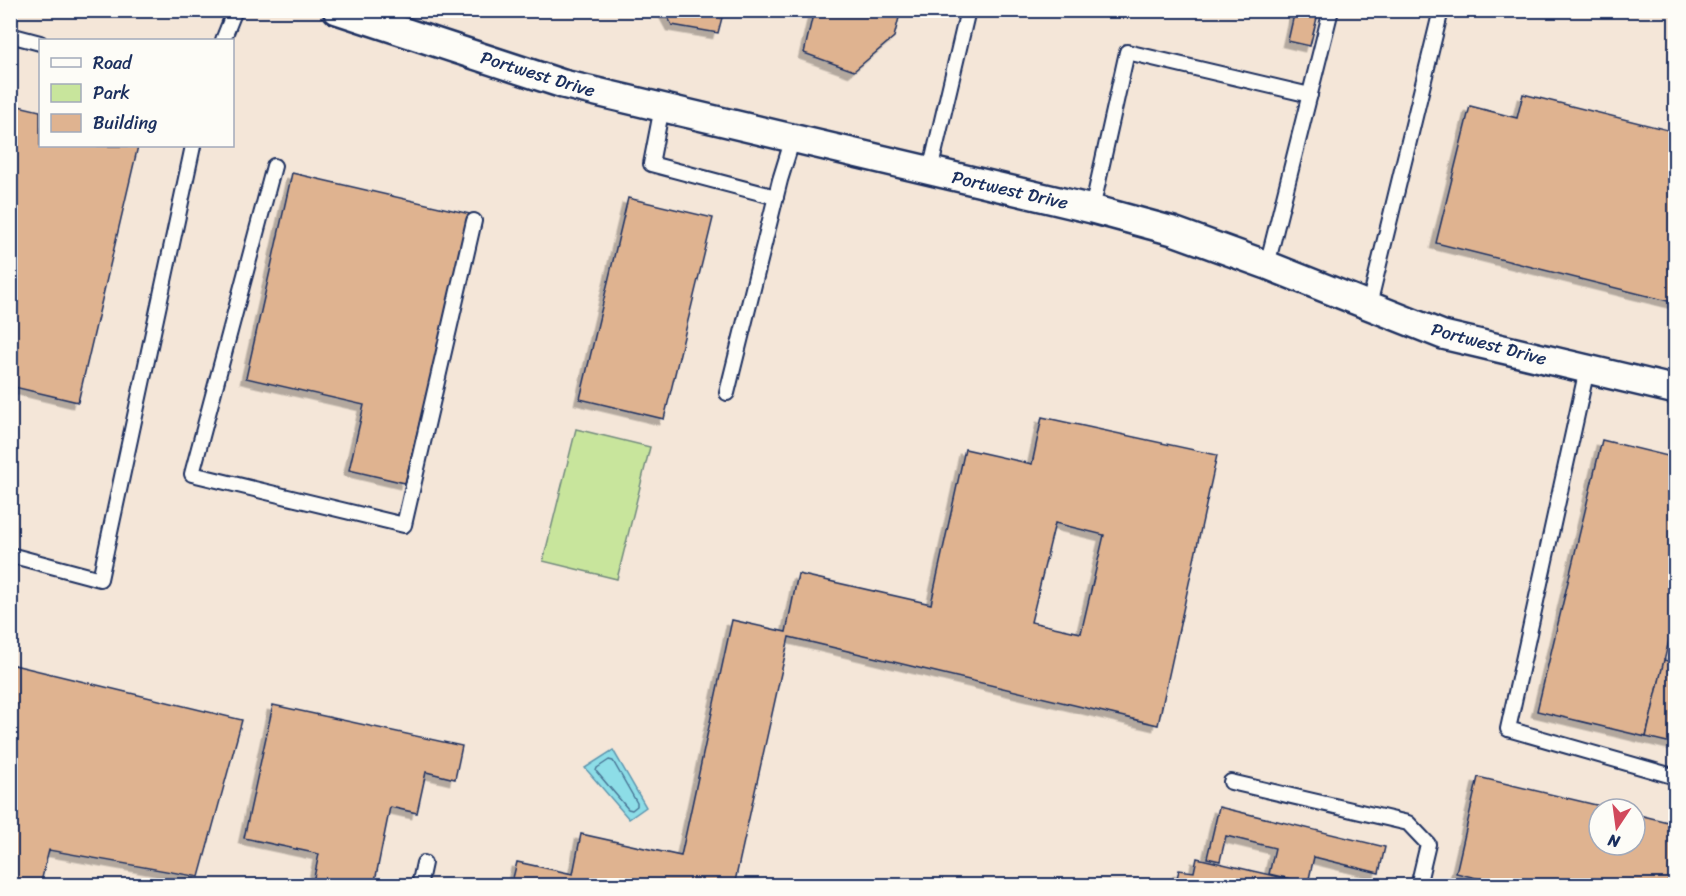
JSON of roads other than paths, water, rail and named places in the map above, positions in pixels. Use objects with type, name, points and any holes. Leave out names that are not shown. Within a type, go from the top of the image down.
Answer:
[{"type":"street","name":"Portwest Drive","points":[[337,10],[563,84],[1092,209],[1173,231],[1268,265],[1443,335],[1676,390]]},
{"type":"lane","points":[[223,39],[235,10]]},
{"type":"lane","points":[[930,171],[968,10]]},
{"type":"lane","points":[[1268,265],[1331,10]]},
{"type":"lane","points":[[1369,305],[1442,10]]},
{"type":"lane","points":[[10,34],[39,43]]},
{"type":"lane","points":[[1092,209],[1127,52],[1310,95]]},
{"type":"lane","points":[[662,107],[651,164],[776,197]]},
{"type":"lane","points":[[727,393],[793,138]]},
{"type":"lane","points":[[10,555],[100,579],[193,147]]},
{"type":"lane","points":[[274,166],[192,474],[404,525],[474,221]]},
{"type":"lane","points":[[1587,369],[1508,729],[1676,777]]},
{"type":"lane","points":[[1231,782],[1408,823],[1428,844],[1418,885]]},
{"type":"lane","points":[[418,885],[424,863]]},
{"type":"water","points":[[613,750],[646,807],[629,819],[585,768]]}]
